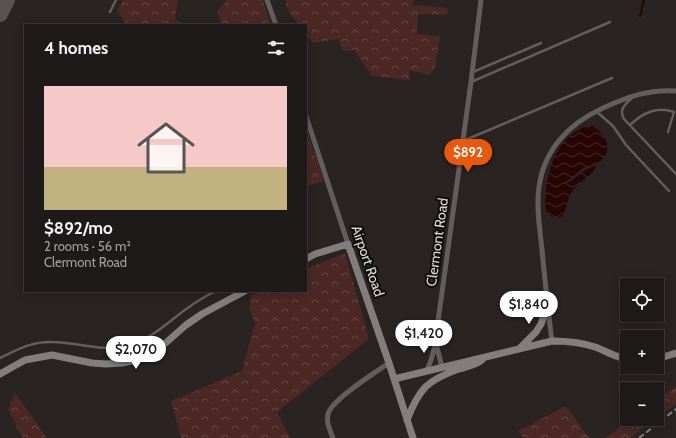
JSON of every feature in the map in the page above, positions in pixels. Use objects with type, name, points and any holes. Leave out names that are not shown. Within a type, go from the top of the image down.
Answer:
[{"type":"street","points":[[267,0],[276,24]]},
{"type":"street","name":"Clermont Road","points":[[442,367],[436,344],[436,336],[473,72],[481,0]]},
{"type":"street","points":[[552,341],[547,307],[538,210],[538,187],[543,166],[553,147],[566,132],[597,111],[634,96],[654,91],[676,90]]},
{"type":"street","name":"Airport Road","points":[[307,119],[389,363],[411,437]]},
{"type":"street","points":[[307,258],[315,254],[348,244]]},
{"type":"street","points":[[0,374],[25,360],[52,354],[92,363],[117,364],[136,360],[160,348],[186,325],[202,314],[243,292]]},
{"type":"street","points":[[519,348],[536,332],[541,324],[547,307]]},
{"type":"street","points":[[394,379],[552,341],[571,341],[620,357]]},
{"type":"street","name":"Clermont Road","points":[[426,371],[432,360],[433,350],[436,344]]},
{"type":"street","points":[[664,356],[676,353]]},
{"type":"street","points":[[407,420],[420,392],[432,380],[480,362],[488,356]]},
{"type":"street","points":[[333,438],[327,421],[328,413],[332,406],[389,363]]},
{"type":"lane","points":[[110,12],[116,0]]},
{"type":"lane","points":[[471,82],[610,22]]},
{"type":"lane","points":[[473,72],[541,43]]},
{"type":"lane","points":[[463,141],[612,78]]},
{"type":"lane","points":[[634,96],[625,104],[622,111],[624,119],[676,174]]},
{"type":"lane","points":[[630,125],[640,116],[661,109],[674,112],[668,132]]},
{"type":"lane","points":[[597,111],[613,126],[626,145],[669,192]]},
{"type":"lane","points":[[0,358],[23,347],[40,342],[65,342],[102,348],[124,347],[137,343],[149,337],[197,301],[214,292]]},
{"type":"green space","points":[[123,0],[178,0],[175,19],[183,24],[126,24],[117,11]]},
{"type":"green space","points":[[227,0],[263,0],[271,24],[223,24],[217,12]]},
{"type":"green space","points":[[285,0],[413,0],[413,5],[448,8],[447,15],[418,14],[417,34],[440,36],[435,68],[429,75],[409,70],[410,80],[372,76],[354,50],[342,50],[339,39],[313,43],[307,35],[307,24],[298,24],[288,11]]},
{"type":"green space","points":[[307,131],[324,181],[307,186]]},
{"type":"green space","points":[[345,253],[369,339],[277,412],[290,438],[181,438],[171,401],[242,371],[255,323],[249,307],[251,296],[259,292],[307,292],[307,269]]},
{"type":"green space","points":[[676,386],[676,404],[664,413],[664,395]]},
{"type":"green space","points":[[15,393],[47,438],[23,438],[8,409]]},
{"type":"green space","points":[[566,406],[589,438],[523,438],[518,431]]},
{"type":"green space","points":[[622,426],[646,426],[630,438],[606,438]]},
{"type":"water","points":[[591,125],[602,134],[606,141],[607,152],[600,162],[584,168],[564,182],[565,184],[586,170],[594,166],[596,167],[592,173],[572,192],[568,199],[563,216],[553,218],[547,213],[545,203],[547,181],[553,160],[564,142],[572,134]]},
{"type":"waterway","points":[[640,16],[644,0]]},
{"type":"taxiway","points":[[0,14],[7,0]]},
{"type":"railway","points":[[639,438],[676,409]]}]
